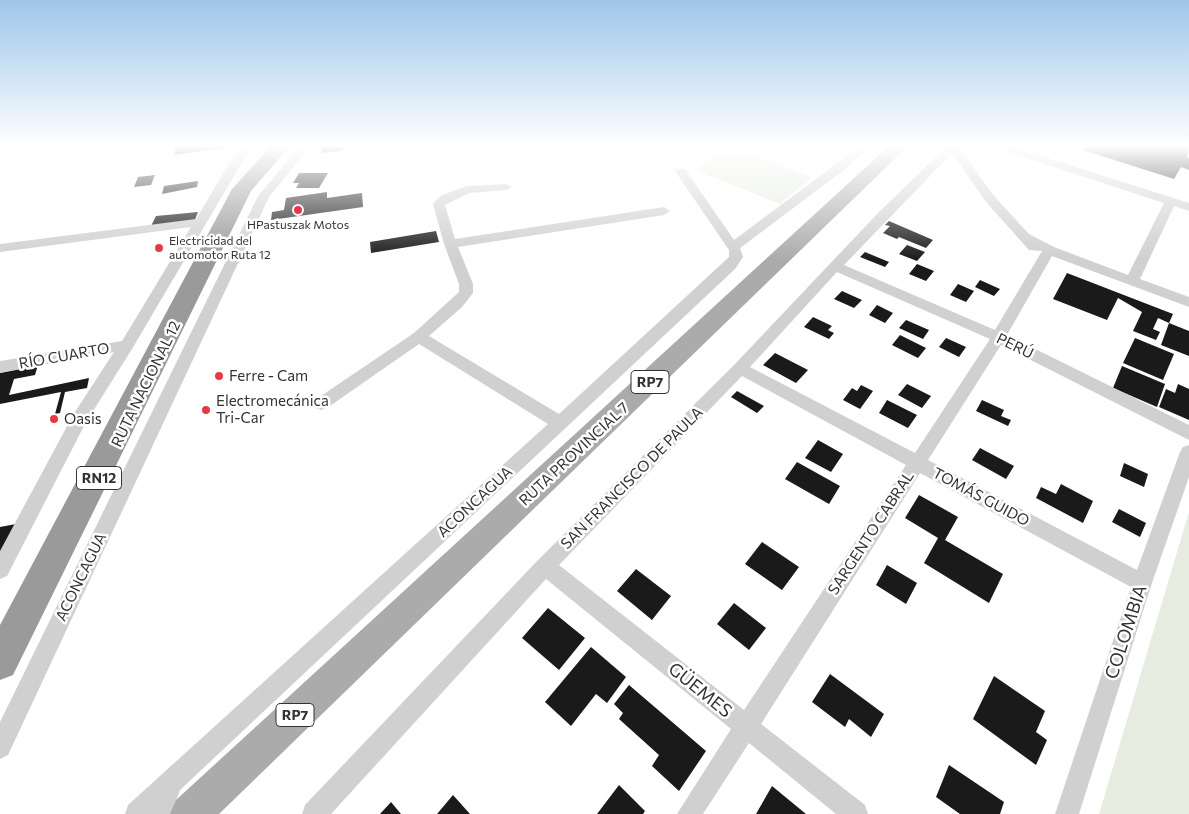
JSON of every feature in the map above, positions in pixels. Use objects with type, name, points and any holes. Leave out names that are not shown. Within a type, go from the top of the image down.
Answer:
[{"type":"highway","name":"RUTA NACIONAL 12","points":[[0,662],[195,277],[242,190],[247,184]]},
{"type":"highway","name":"RUTA NACIONAL 12","points":[[0,678],[194,288],[195,277]]},
{"type":"main road","name":"RUTA PROVINCIAL 7","points":[[190,814],[859,184]]},
{"type":"main road","name":"RUTA PROVINCIAL 7","points":[[205,814],[355,670],[401,617]]},
{"type":"street","points":[[0,570],[79,420],[128,345],[223,184]]},
{"type":"street","name":"ACONCAGUA","points":[[0,748],[264,196],[274,184]]},
{"type":"street","points":[[690,184],[733,247],[818,184]]},
{"type":"street","name":"SAN FRANCISCO DE PAULA","points":[[314,814],[545,566],[740,368],[837,267],[882,216],[914,184]]},
{"type":"street","points":[[980,184],[990,199],[1029,238],[1049,250],[1189,302]]},
{"type":"street","points":[[1115,184],[1189,207]]},
{"type":"street","points":[[321,404],[419,337],[457,304],[466,293],[466,284],[450,244],[439,204],[446,198],[467,190],[506,187]]},
{"type":"street","points":[[1132,281],[1170,202]]},
{"type":"street","points":[[450,244],[664,211]]},
{"type":"street","points":[[0,248],[200,222]]},
{"type":"street","points":[[1029,238],[1035,254],[1033,274]]},
{"type":"street","name":"ACONCAGUA","points":[[137,814],[730,266],[736,257],[733,247]]},
{"type":"street","name":"SARGENTO CABRAL","points":[[689,814],[998,337],[1033,274],[1049,250]]},
{"type":"street","name":"PERÚ","points":[[837,267],[998,337],[1189,433]]},
{"type":"street","points":[[419,337],[560,423]]},
{"type":"street","name":"RÍO CUARTO","points":[[0,367],[128,345]]},
{"type":"street","name":"TOMÁS GUIDO","points":[[740,368],[1142,583]]},
{"type":"street","name":"COLOMBIA","points":[[1067,814],[1142,583],[1189,452]]},
{"type":"street","name":"GÜEMES","points":[[545,566],[856,814]]},
{"type":"street","points":[[159,814],[171,783]]},
{"type":"shaded area","points":[[731,184],[804,184],[780,204]]},
{"type":"shaded area","points":[[1189,512],[1189,814],[1099,814]]},
{"type":"building","points":[[135,184],[151,184],[151,185],[134,187]]},
{"type":"building","points":[[198,184],[197,187],[162,194],[164,186]]},
{"type":"building","points":[[298,184],[321,184],[319,188],[296,188]]},
{"type":"building","points":[[327,192],[327,198],[362,193],[363,207],[271,220],[272,212],[284,210],[286,198]]},
{"type":"building","points":[[198,212],[194,222],[151,226],[156,216]]},
{"type":"building","points":[[889,221],[933,240],[926,248],[883,233],[890,226],[885,225]]},
{"type":"building","points":[[436,231],[439,242],[371,253],[370,242]]},
{"type":"building","points":[[907,245],[925,252],[917,261],[899,254]]},
{"type":"building","points":[[865,252],[889,262],[885,267],[860,257]]},
{"type":"building","points":[[917,264],[934,271],[926,281],[909,274]]},
{"type":"building","points":[[1067,273],[1173,314],[1169,323],[1158,318],[1153,329],[1160,332],[1156,340],[1133,331],[1142,312],[1118,298],[1107,320],[1053,299]]},
{"type":"building","points":[[980,280],[1000,289],[994,296],[975,287]]},
{"type":"building","points":[[958,284],[974,291],[966,302],[950,295]]},
{"type":"building","points":[[842,291],[862,300],[854,308],[834,299]]},
{"type":"building","points":[[877,305],[893,313],[885,323],[869,315]]},
{"type":"building","points":[[813,317],[832,326],[828,330],[834,333],[829,339],[804,327]]},
{"type":"building","points":[[906,320],[929,330],[923,339],[899,328]]},
{"type":"building","points":[[1169,323],[1189,331],[1189,356],[1161,345]]},
{"type":"building","points":[[900,335],[926,348],[918,358],[892,345]]},
{"type":"building","points":[[946,338],[966,347],[959,357],[939,347]]},
{"type":"building","points":[[1135,338],[1174,354],[1163,380],[1123,363]]},
{"type":"building","points":[[775,353],[808,370],[796,383],[763,365]]},
{"type":"building","points":[[38,365],[35,375],[14,379],[9,395],[89,378],[87,388],[65,392],[60,413],[55,414],[61,392],[0,404],[0,373]]},
{"type":"building","points":[[1122,366],[1165,384],[1157,407],[1113,388]]},
{"type":"building","points":[[907,384],[931,396],[922,408],[898,395]]},
{"type":"building","points":[[1178,384],[1189,389],[1189,420],[1159,407],[1166,389],[1175,393]]},
{"type":"building","points":[[861,385],[873,391],[860,409],[843,400],[852,388],[857,391]]},
{"type":"building","points":[[737,391],[764,406],[757,413],[731,397]]},
{"type":"building","points":[[887,400],[917,415],[908,428],[879,413]]},
{"type":"building","points":[[982,400],[1004,410],[1001,416],[1011,420],[1008,426],[976,411]]},
{"type":"building","points":[[818,440],[843,454],[831,472],[805,458]]},
{"type":"building","points":[[980,448],[1014,466],[1006,479],[972,460]]},
{"type":"building","points":[[797,462],[840,486],[829,504],[785,479]]},
{"type":"building","points":[[1124,463],[1148,474],[1144,487],[1120,476]]},
{"type":"building","points":[[1061,484],[1093,501],[1083,523],[1036,498],[1041,487],[1056,494]]},
{"type":"building","points":[[919,495],[958,517],[945,540],[1003,574],[989,603],[924,563],[938,538],[905,518]]},
{"type":"building","points":[[1119,509],[1146,523],[1140,537],[1112,522]]},
{"type":"building","points":[[16,524],[0,554],[0,527]]},
{"type":"building","points":[[762,542],[799,567],[782,590],[745,564]]},
{"type":"building","points":[[887,565],[917,583],[906,604],[876,585]]},
{"type":"building","points":[[636,569],[671,596],[652,620],[617,591]]},
{"type":"building","points":[[734,603],[766,628],[749,650],[717,624]]},
{"type":"building","points":[[548,608],[585,638],[559,670],[522,638]]},
{"type":"building","points":[[591,647],[626,677],[607,703],[596,694],[571,726],[545,702]]},
{"type":"building","points":[[830,674],[884,714],[871,737],[849,719],[845,727],[812,702]]},
{"type":"building","points":[[994,676],[1045,711],[1036,732],[1047,740],[1036,765],[973,719]]},
{"type":"building","points":[[629,685],[706,751],[679,791],[652,766],[659,755],[619,719],[623,713],[614,704]]},
{"type":"building","points":[[949,765],[1004,802],[1000,814],[960,814],[936,797]]},
{"type":"building","points":[[619,785],[645,811],[643,814],[597,814]]},
{"type":"building","points":[[772,786],[806,814],[756,814]]},
{"type":"building","points":[[453,795],[470,814],[437,814]]},
{"type":"building","points":[[391,802],[401,814],[380,814]]},
{"type":"place","name":"HPastuszak Motos","points":[[298,210]]},
{"type":"place","name":"Electricidad del automotor Ruta 12","points":[[159,248]]},
{"type":"place","name":"Ferre - Cam","points":[[219,376]]},
{"type":"place","name":"Electromecánica Tri-Car","points":[[206,410]]},
{"type":"place","name":"Oasis","points":[[54,419]]}]
